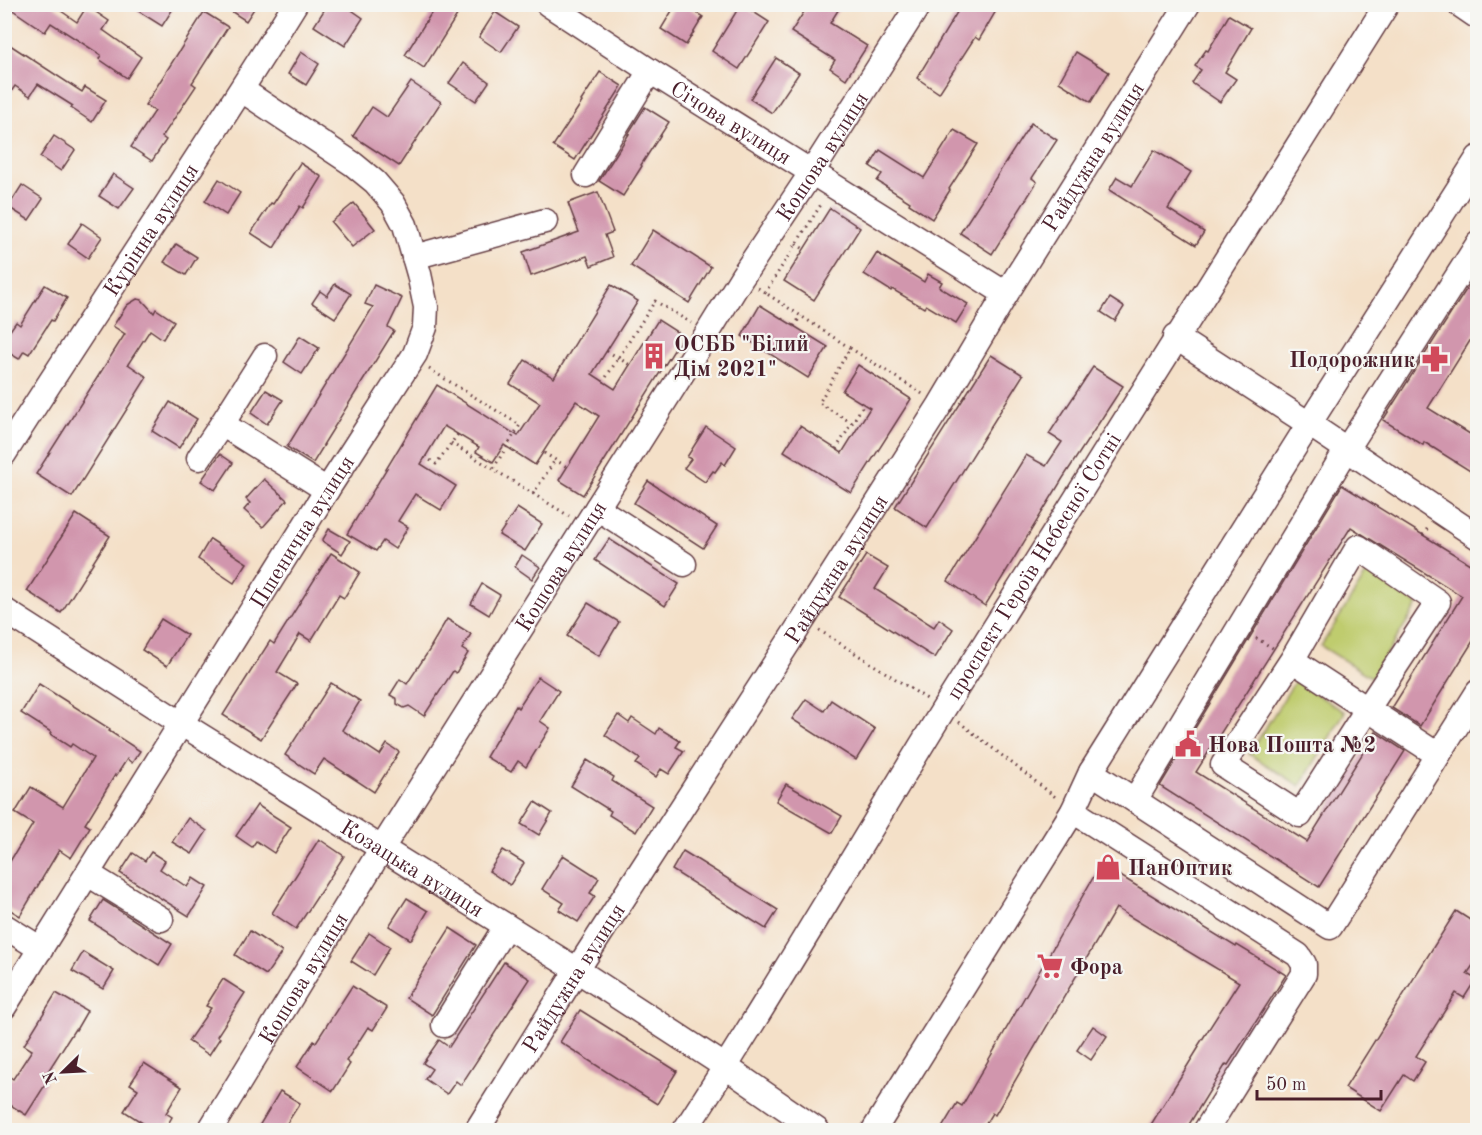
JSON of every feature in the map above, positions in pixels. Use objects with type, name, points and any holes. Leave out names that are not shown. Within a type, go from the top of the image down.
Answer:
[{"type":"street","name":"Курінна вулиця","points":[[4,454],[242,90],[295,4]]},
{"type":"street","name":"Січова вулиця","points":[[548,4],[1006,294]]},
{"type":"street","name":"Кошова вулиця","points":[[210,1131],[382,848],[742,277],[919,4]]},
{"type":"street","name":"Райдужна вулиця","points":[[477,1131],[577,970],[940,405],[1006,294],[1188,4]]},
{"type":"street","name":"проспект Героїв Небесної Сотні","points":[[685,1131],[1175,337],[1387,4]]},
{"type":"street","points":[[1459,4],[1478,17]]},
{"type":"street","points":[[586,175],[650,70]]},
{"type":"street","name":"Пшенична вулиця","points":[[4,1007],[412,358],[425,327],[426,307],[414,257],[405,225],[393,203],[375,182],[353,164],[242,90]]},
{"type":"street","points":[[874,1131],[1073,812],[1091,772],[1478,158]]},
{"type":"street","points":[[414,257],[545,221]]},
{"type":"street","points":[[1136,800],[1347,449],[1478,244]]},
{"type":"street","points":[[1175,337],[1309,423],[1478,537]]},
{"type":"street","points":[[199,458],[265,356]]},
{"type":"street","points":[[222,424],[327,490]]},
{"type":"street","points":[[591,518],[684,564]]},
{"type":"street","points":[[1358,547],[1438,602],[1300,815],[1223,765],[1292,660],[1358,547]]},
{"type":"street","name":"Козацька вулиця","points":[[4,610],[182,724],[577,970],[726,1067],[817,1131]]},
{"type":"street","points":[[1292,660],[1438,755]]},
{"type":"street","points":[[1091,772],[1330,927],[1478,692]]},
{"type":"street","points":[[1073,812],[1298,955],[1304,964],[1304,974],[1206,1131]]},
{"type":"street","points":[[88,874],[161,919]]},
{"type":"street","points":[[4,926],[41,949]]},
{"type":"street","points":[[444,1025],[507,926]]},
{"type":"path","points":[[765,293],[833,186]]},
{"type":"path","points":[[796,244],[804,249]]},
{"type":"path","points":[[742,277],[940,405]]},
{"type":"path","points":[[603,382],[655,301],[707,334]]},
{"type":"path","points":[[794,326],[801,316]]},
{"type":"path","points":[[850,348],[819,403],[852,423]]},
{"type":"path","points":[[607,351],[630,365]]},
{"type":"path","points":[[412,358],[520,425],[493,469]]},
{"type":"path","points":[[836,449],[864,404]]},
{"type":"path","points":[[425,457],[436,464],[458,434]]},
{"type":"path","points":[[451,443],[533,494],[591,518]]},
{"type":"path","points":[[543,453],[567,467]]},
{"type":"path","points":[[533,494],[555,460]]},
{"type":"green space","points":[[1367,573],[1418,604],[1372,678],[1321,646]]},
{"type":"green space","points":[[1295,681],[1345,712],[1300,786],[1249,754]]},
{"type":"building","points":[[4,4],[51,4],[77,22],[87,6],[109,21],[103,30],[141,57],[127,78],[99,59],[101,55],[51,23],[45,32]]},
{"type":"building","points":[[127,4],[176,4],[162,26]]},
{"type":"building","points":[[220,4],[257,4],[246,21]]},
{"type":"building","points":[[328,4],[343,4],[363,18],[345,46],[314,26]]},
{"type":"building","points":[[437,4],[464,4],[424,68],[405,55]]},
{"type":"building","points":[[676,4],[683,4],[703,17],[686,45],[661,29]]},
{"type":"building","points":[[741,4],[769,22],[739,69],[712,51]]},
{"type":"building","points":[[809,4],[842,4],[830,23],[867,46],[846,79],[830,68],[835,60],[791,32]]},
{"type":"building","points":[[962,4],[1000,4],[979,40],[975,37],[939,93],[917,78]]},
{"type":"building","points":[[204,12],[228,27],[192,83],[196,86],[162,137],[166,140],[152,161],[131,147],[155,111],[145,105]]},
{"type":"building","points":[[495,12],[518,27],[501,52],[479,37]]},
{"type":"building","points":[[1229,15],[1251,28],[1225,72],[1236,79],[1220,102],[1192,83],[1201,70],[1195,66],[1206,50],[1208,51]]},
{"type":"building","points":[[4,41],[82,92],[85,87],[106,100],[92,122],[71,108],[73,106],[38,84],[30,96],[15,86],[4,102]]},
{"type":"building","points":[[301,52],[319,64],[306,85],[288,74]]},
{"type":"building","points":[[1076,52],[1109,72],[1091,102],[1059,82]]},
{"type":"building","points":[[776,58],[799,73],[772,113],[750,99]]},
{"type":"building","points":[[463,63],[489,82],[476,101],[449,83]]},
{"type":"building","points":[[600,72],[622,86],[575,160],[553,146]]},
{"type":"building","points":[[411,82],[441,102],[399,166],[353,136],[372,107],[387,117]]},
{"type":"building","points":[[645,107],[669,122],[623,196],[599,181]]},
{"type":"building","points":[[1031,123],[1057,140],[1032,178],[1037,182],[992,254],[960,233]]},
{"type":"building","points":[[954,130],[978,144],[932,219],[877,181],[882,174],[870,166],[880,150],[924,178]]},
{"type":"building","points":[[54,136],[75,150],[61,171],[40,157]]},
{"type":"building","points":[[1154,150],[1191,172],[1168,209],[1204,232],[1196,245],[1109,190],[1117,177],[1132,186]]},
{"type":"building","points":[[300,163],[322,177],[303,208],[300,206],[274,248],[251,233]]},
{"type":"building","points":[[113,174],[134,188],[119,209],[99,196]]},
{"type":"building","points":[[219,179],[240,193],[226,215],[205,201]]},
{"type":"building","points":[[22,185],[43,199],[29,220],[8,207]]},
{"type":"building","points":[[598,192],[613,232],[605,235],[613,257],[591,266],[587,256],[531,276],[523,252],[579,232],[568,203]]},
{"type":"building","points":[[354,203],[375,229],[352,247],[331,222]]},
{"type":"building","points":[[830,208],[860,228],[814,300],[784,281]]},
{"type":"building","points":[[82,223],[102,237],[88,258],[68,244]]},
{"type":"building","points":[[653,230],[711,267],[689,303],[631,266]]},
{"type":"building","points":[[176,244],[197,257],[186,275],[164,262]]},
{"type":"building","points":[[877,253],[924,282],[928,274],[942,282],[939,287],[968,304],[956,323],[926,305],[924,308],[892,289],[891,291],[864,274]]},
{"type":"building","points":[[1471,282],[1478,286],[1478,328],[1428,408],[1478,439],[1478,476],[1424,442],[1423,445],[1383,420]]},
{"type":"building","points":[[335,284],[351,294],[335,318],[312,303],[320,291],[327,296]]},
{"type":"building","points":[[45,285],[67,298],[29,354],[24,351],[19,359],[4,350],[4,339],[16,322],[20,325]]},
{"type":"building","points":[[374,285],[402,298],[388,327],[394,331],[313,463],[287,447],[373,307],[365,304]]},
{"type":"building","points":[[611,285],[638,301],[592,374],[615,389],[658,320],[683,336],[583,495],[559,480],[599,416],[576,401],[535,465],[504,445],[493,462],[476,452],[479,447],[444,426],[421,464],[456,486],[441,510],[415,494],[398,521],[408,527],[395,549],[383,541],[376,551],[347,534],[437,385],[518,436],[540,403],[510,384],[525,360],[554,378]]},
{"type":"building","points":[[1110,298],[1124,307],[1115,321],[1101,312]]},
{"type":"building","points":[[137,299],[142,300],[154,313],[156,309],[174,321],[163,339],[150,330],[128,364],[147,377],[72,497],[36,474],[125,334],[113,326],[127,305]]},
{"type":"building","points":[[760,305],[828,347],[808,378],[742,336]]},
{"type":"building","points":[[300,336],[319,348],[302,374],[284,362]]},
{"type":"building","points":[[991,355],[1023,375],[927,528],[895,507]]},
{"type":"building","points":[[858,365],[911,399],[851,493],[784,451],[800,426],[842,453],[870,408],[842,391]]},
{"type":"building","points":[[1093,367],[1123,386],[1063,478],[985,606],[948,581],[1026,455],[1046,466],[1062,442],[1049,434]]},
{"type":"building","points":[[266,390],[283,400],[267,424],[251,413]]},
{"type":"building","points":[[170,402],[197,419],[179,448],[152,431]]},
{"type":"building","points":[[706,427],[736,447],[725,465],[722,462],[705,482],[684,468],[691,459],[687,457]]},
{"type":"building","points":[[220,454],[233,463],[215,490],[201,481]]},
{"type":"building","points":[[264,479],[287,500],[263,527],[244,510],[250,503],[246,499]]},
{"type":"building","points":[[648,481],[717,526],[703,548],[634,503]]},
{"type":"building","points":[[1342,485],[1478,569],[1478,633],[1420,726],[1392,708],[1462,596],[1351,527],[1196,772],[1307,842],[1376,732],[1405,751],[1319,887],[1160,786]]},
{"type":"building","points":[[517,508],[542,524],[525,551],[499,535]]},
{"type":"building","points":[[76,514],[110,536],[61,613],[27,591]]},
{"type":"building","points":[[329,529],[350,541],[342,554],[322,541]]},
{"type":"building","points":[[210,539],[247,563],[234,583],[198,559]]},
{"type":"building","points":[[609,539],[679,584],[665,606],[595,560]]},
{"type":"building","points":[[331,553],[360,572],[344,598],[339,595],[311,641],[300,634],[277,672],[297,684],[261,739],[223,715],[270,641],[274,644]]},
{"type":"building","points":[[522,555],[540,567],[532,579],[515,567]]},
{"type":"building","points":[[866,555],[888,568],[875,589],[934,627],[939,619],[953,629],[935,658],[839,597]]},
{"type":"building","points":[[482,584],[500,595],[489,615],[471,604]]},
{"type":"building","points":[[588,603],[619,622],[599,656],[567,636]]},
{"type":"building","points":[[161,619],[187,635],[167,666],[142,650]]},
{"type":"building","points":[[447,619],[471,634],[462,649],[468,653],[456,673],[453,671],[424,716],[409,706],[404,708],[397,704],[397,699],[390,695],[400,679],[407,684]]},
{"type":"building","points":[[538,677],[559,691],[540,721],[550,728],[526,767],[518,761],[511,772],[486,757],[516,706],[518,708]]},
{"type":"building","points":[[331,683],[360,701],[342,730],[380,755],[387,744],[399,752],[374,792],[324,759],[314,774],[285,755]]},
{"type":"building","points":[[39,684],[140,751],[132,763],[127,759],[115,775],[85,824],[90,827],[71,858],[59,850],[20,916],[4,906],[4,871],[33,824],[15,813],[31,787],[63,807],[93,758],[72,744],[70,747],[21,713]]},
{"type":"building","points":[[806,699],[824,711],[831,700],[875,729],[856,760],[792,719]]},
{"type":"building","points":[[618,715],[629,723],[632,718],[656,734],[659,728],[680,741],[676,747],[684,751],[669,774],[661,769],[656,777],[636,764],[640,759],[605,735]]},
{"type":"building","points":[[587,760],[614,777],[612,781],[652,806],[636,832],[609,815],[611,811],[571,786]]},
{"type":"building","points":[[786,784],[842,816],[832,833],[776,801]]},
{"type":"building","points":[[535,802],[552,813],[539,835],[521,824]]},
{"type":"building","points":[[257,805],[291,827],[274,853],[256,841],[252,847],[236,836]]},
{"type":"building","points":[[188,818],[207,831],[192,854],[172,842]]},
{"type":"building","points":[[319,839],[344,856],[296,929],[272,913]]},
{"type":"building","points":[[503,850],[524,863],[510,885],[489,871]]},
{"type":"building","points":[[683,851],[778,910],[766,929],[672,870]]},
{"type":"building","points":[[151,852],[165,861],[160,869],[187,887],[193,878],[207,887],[189,916],[120,873],[133,853],[145,861]]},
{"type":"building","points":[[563,855],[599,878],[590,893],[595,896],[578,922],[559,910],[564,903],[542,889]]},
{"type":"building","points":[[1101,864],[1286,975],[1228,1065],[1226,1064],[1185,1131],[1147,1131],[1239,982],[1116,908],[995,1115],[992,1113],[981,1131],[940,1131],[957,1103],[962,1106]]},
{"type":"building","points":[[407,898],[428,911],[411,940],[389,926]]},
{"type":"building","points":[[103,900],[172,944],[159,965],[90,921]]},
{"type":"building","points":[[1456,911],[1478,925],[1478,958],[1467,974],[1476,979],[1464,998],[1456,993],[1416,1056],[1425,1062],[1413,1081],[1404,1075],[1381,1111],[1345,1088]]},
{"type":"building","points":[[450,928],[476,945],[432,1015],[406,998]]},
{"type":"building","points":[[250,931],[282,952],[266,975],[235,955]]},
{"type":"building","points":[[369,933],[390,947],[373,975],[351,961]]},
{"type":"building","points":[[83,952],[114,971],[103,989],[72,971]]},
{"type":"building","points":[[504,962],[530,979],[461,1085],[456,1081],[447,1094],[425,1079],[432,1069],[423,1063],[439,1040],[449,1047]]},
{"type":"building","points":[[223,979],[245,993],[217,1036],[220,1038],[209,1055],[188,1041],[211,1008],[206,1006]]},
{"type":"building","points":[[352,986],[387,1008],[373,1030],[368,1027],[346,1061],[350,1064],[333,1091],[297,1067]]},
{"type":"building","points":[[56,993],[87,1011],[43,1079],[47,1082],[26,1115],[4,1101],[4,1073],[13,1079],[32,1050],[24,1045]]},
{"type":"building","points":[[580,1010],[677,1071],[657,1104],[560,1042]]},
{"type":"building","points":[[1093,1026],[1107,1036],[1091,1060],[1077,1050]]},
{"type":"building","points":[[144,1063],[182,1087],[166,1113],[172,1117],[164,1131],[155,1131],[124,1111],[138,1089],[130,1084]]},
{"type":"building","points":[[280,1091],[300,1103],[282,1131],[256,1131]]},
{"type":"place","name":"ОСББ \"Білий Дім 2021\"","points":[[654,356]]},
{"type":"place","name":"Подорожник","points":[[1435,359]]},
{"type":"place","name":"Нова Пошта №2","points":[[1188,744]]},
{"type":"place","name":"ПанОптик","points":[[1108,867]]},
{"type":"place","name":"Фора","points":[[1050,966]]}]
